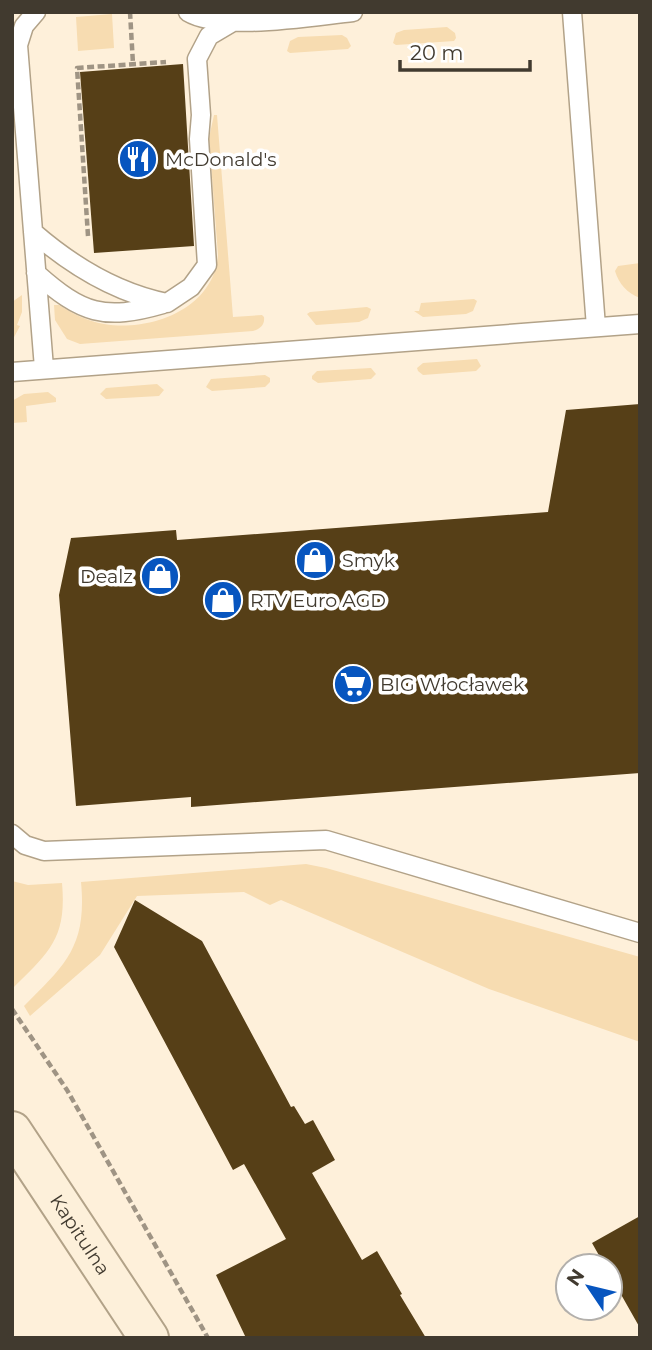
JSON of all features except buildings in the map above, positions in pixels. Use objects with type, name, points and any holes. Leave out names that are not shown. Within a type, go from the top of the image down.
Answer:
[{"type":"street","name":"Kapitulna","points":[[12,1131],[149,1338]]},
{"type":"lane","points":[[36,12],[24,26],[18,45],[44,368]]},
{"type":"lane","points":[[188,12],[199,18],[231,23],[353,12]]},
{"type":"lane","points":[[572,12],[596,327]]},
{"type":"lane","points":[[36,273],[75,302],[87,309],[104,313],[135,312],[167,303],[191,287],[208,265],[199,139],[201,115],[197,59],[209,36],[231,23]]},
{"type":"lane","points":[[33,232],[60,254],[118,289],[167,303]]},
{"type":"lane","points":[[12,372],[640,324]]},
{"type":"lane","points":[[12,834],[25,845],[44,851],[326,839],[640,933]]},
{"type":"path","points":[[130,12],[133,64]]},
{"type":"path","points":[[33,232],[51,228],[85,243],[89,236],[76,71],[78,68],[197,59]]},
{"type":"path","points":[[12,1009],[67,1090],[208,1338]]},
{"type":"shaded area","points":[[112,14],[114,48],[78,51],[76,17]]},
{"type":"shaded area","points":[[447,27],[455,33],[454,41],[393,43],[396,33],[404,30]]},
{"type":"shaded area","points":[[342,35],[351,46],[348,49],[287,51],[290,41],[298,37]]},
{"type":"shaded area","points":[[214,115],[217,115],[233,317],[262,315],[263,324],[253,331],[80,344],[67,339],[55,320],[54,305],[98,323],[122,326],[159,320],[177,313],[205,290],[214,274],[218,255],[209,138]]},
{"type":"shaded area","points":[[640,263],[640,298],[624,288],[615,271],[618,266]]},
{"type":"shaded area","points":[[22,295],[22,312],[17,325],[20,326],[12,341],[12,302]]},
{"type":"shaded area","points":[[474,299],[477,301],[473,311],[466,314],[423,317],[414,311],[419,311],[421,303]]},
{"type":"shaded area","points":[[367,307],[371,309],[368,318],[359,322],[316,325],[307,314],[310,312]]},
{"type":"shaded area","points":[[477,359],[481,366],[476,371],[423,375],[417,368],[423,363]]},
{"type":"shaded area","points":[[371,368],[376,374],[371,379],[318,383],[312,379],[317,371]]},
{"type":"shaded area","points":[[265,375],[270,378],[270,382],[265,387],[212,391],[206,387],[211,379]]},
{"type":"shaded area","points":[[157,384],[164,390],[159,396],[106,399],[100,394],[106,388]]},
{"type":"shaded area","points":[[48,392],[56,398],[56,402],[26,406],[27,422],[12,423],[12,401],[24,394]]},
{"type":"shaded area","points":[[306,864],[640,957],[640,1042],[489,989],[281,900],[270,905],[244,892],[137,896],[100,955],[30,1016],[24,1006],[62,965],[77,938],[81,922],[81,882]]},
{"type":"shaded area","points":[[12,881],[28,885],[62,883],[63,902],[62,918],[53,943],[12,989]]},
{"type":"place","name":"McDonald's","points":[[138,159]]},
{"type":"place","name":"Smyk","points":[[315,560]]},
{"type":"place","name":"Dealz","points":[[160,576]]},
{"type":"place","name":"RTV Euro AGD","points":[[223,600]]},
{"type":"place","name":"BIG Włocławek","points":[[353,684]]}]
